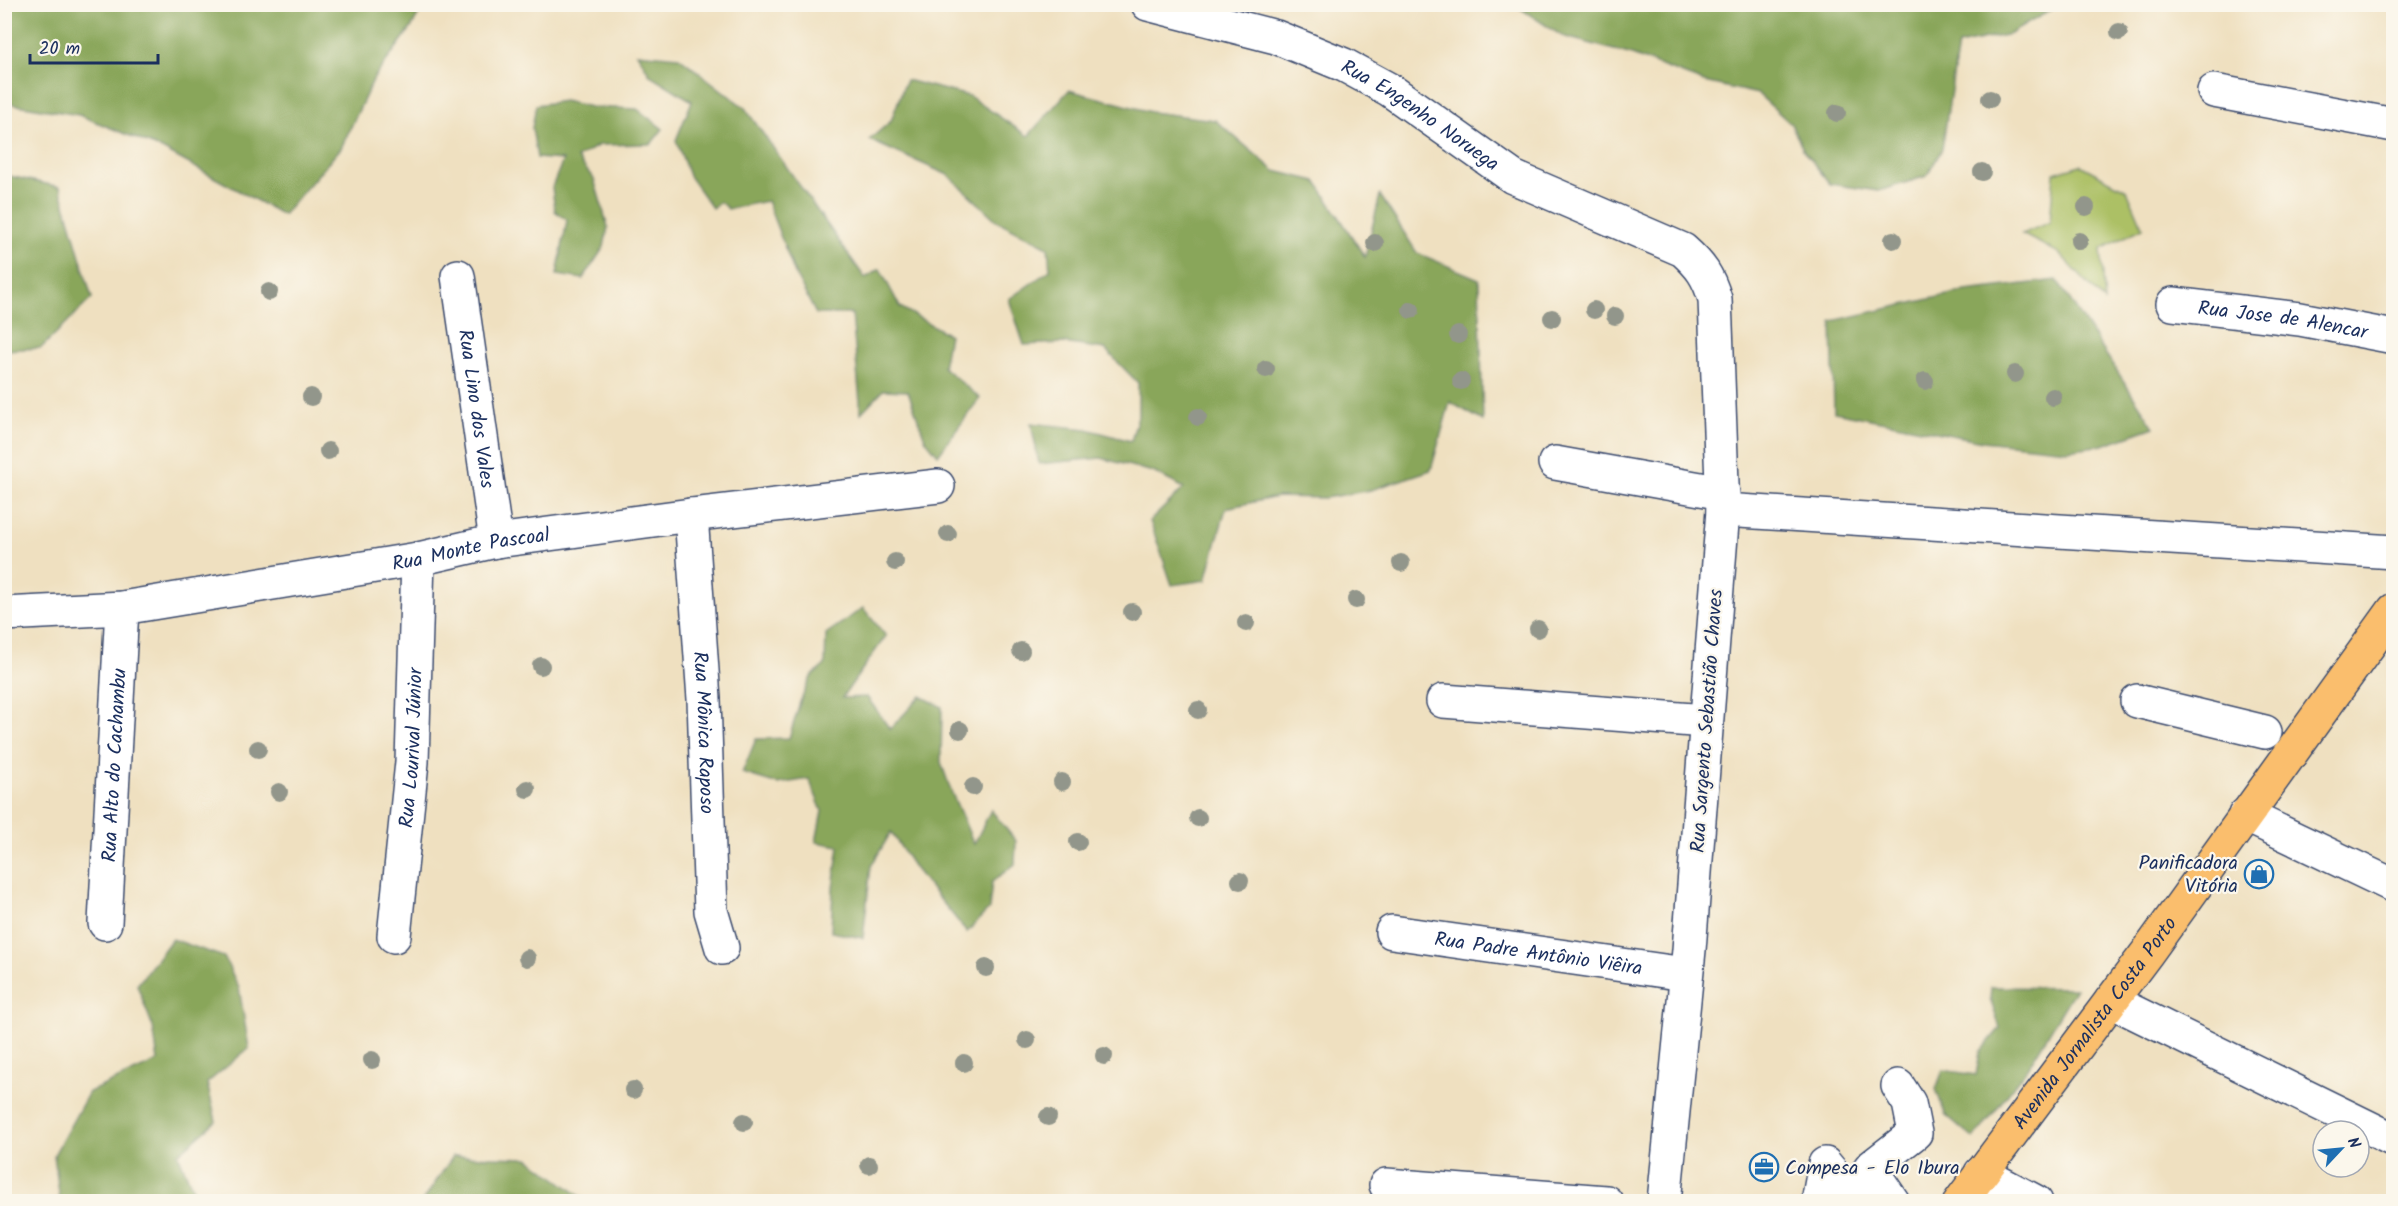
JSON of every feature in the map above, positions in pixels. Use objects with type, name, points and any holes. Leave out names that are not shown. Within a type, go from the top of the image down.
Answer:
[{"type":"main road","name":"Avenida Jornalista Costa Porto","points":[[1960,1202],[2111,1001],[2390,620]]},
{"type":"street","name":"Rua Engenho Noruega","points":[[1148,4],[1276,37],[1344,66],[1390,90],[1513,177],[1683,250]]},
{"type":"street","points":[[2214,91],[2394,125]]},
{"type":"street","name":"Rua Sargento Sebastião Chaves","points":[[1664,1202],[1689,950],[1723,502],[1715,299],[1710,281],[1701,266],[1683,250]]},
{"type":"street","name":"Rua Lino dos Vales","points":[[458,276],[496,541]]},
{"type":"street","name":"Rua Jose de Alencar","points":[[2173,304],[2300,319],[2394,337]]},
{"type":"street","points":[[1555,463],[1723,502],[2394,552]]},
{"type":"street","name":"Rua Monte Pascoal","points":[[4,614],[122,608],[418,559],[496,541],[938,486]]},
{"type":"street","name":"Rua Mônica Raposo","points":[[691,515],[704,699],[711,910],[722,948]]},
{"type":"street","name":"Rua Lourival Júnior","points":[[394,936],[412,762],[418,559]]},
{"type":"street","name":"Rua Alto do Cachambu","points":[[105,923],[122,608]]},
{"type":"street","points":[[1443,701],[1706,721]]},
{"type":"street","points":[[2136,701],[2265,732]]},
{"type":"street","points":[[2245,815],[2394,886]]},
{"type":"street","name":"Rua Padre Antônio Viêira","points":[[1392,932],[1685,974]]},
{"type":"street","points":[[2111,1001],[2394,1140]]},
{"type":"street","points":[[1893,1202],[1870,1168],[1915,1133],[1909,1102],[1898,1086]]},
{"type":"street","points":[[1818,1202],[1825,1164],[1857,1202]]},
{"type":"street","points":[[1981,1173],[2036,1202]]},
{"type":"street","points":[[1386,1185],[1606,1202]]},
{"type":"green space","points":[[4,5],[424,5],[411,28],[374,78],[341,148],[283,215],[162,149],[79,115],[5,103]]},
{"type":"green space","points":[[1515,5],[2059,5],[2010,34],[1958,45],[1942,149],[1927,176],[1879,191],[1830,184],[1804,151],[1791,124],[1758,94],[1704,82],[1629,54],[1562,36]]},
{"type":"green space","points":[[637,53],[679,57],[745,108],[865,278],[880,269],[900,307],[949,335],[943,367],[980,398],[938,455],[925,439],[908,391],[883,390],[861,413],[852,314],[816,314],[795,274],[767,201],[728,209],[720,202],[712,208],[689,176],[676,140],[692,101],[650,75]]},
{"type":"green space","points":[[906,80],[969,96],[1028,136],[1069,90],[1151,112],[1215,120],[1275,171],[1316,181],[1365,257],[1380,195],[1417,253],[1479,279],[1483,421],[1450,402],[1431,470],[1371,490],[1325,498],[1277,497],[1226,508],[1206,580],[1172,585],[1150,521],[1184,488],[1153,472],[1101,458],[1039,464],[1031,423],[1087,429],[1131,441],[1138,416],[1138,383],[1105,349],[1063,343],[1024,345],[1009,299],[1050,270],[1048,247],[997,221],[948,175],[869,140],[891,121]]},
{"type":"green space","points":[[564,101],[591,107],[637,109],[663,129],[651,144],[599,145],[577,158],[594,179],[608,227],[604,247],[583,279],[557,275],[567,220],[555,211],[552,187],[563,160],[537,158],[532,128],[536,105]]},
{"type":"green space","points":[[2080,165],[2127,190],[2143,228],[2101,249],[2105,302],[2059,253],[2022,234],[2050,222],[2054,173]]},
{"type":"green space","points":[[5,175],[60,187],[92,298],[41,348],[5,350]]},
{"type":"green space","points":[[2057,280],[2154,427],[2103,445],[2067,450],[1982,441],[1834,412],[1832,321],[1965,291]]},
{"type":"green space","points":[[863,608],[886,636],[842,698],[867,697],[890,729],[921,696],[942,707],[941,762],[974,844],[991,810],[1016,841],[1015,864],[992,882],[989,909],[967,932],[915,869],[891,832],[871,866],[863,938],[831,932],[833,887],[839,846],[816,842],[822,811],[809,779],[778,784],[742,773],[756,739],[789,738],[800,702],[811,677],[825,665],[826,634]]},
{"type":"green space","points":[[172,939],[224,957],[239,988],[249,1048],[207,1083],[216,1121],[178,1154],[198,1201],[60,1201],[54,1155],[89,1092],[158,1061],[153,1027],[137,985]]},
{"type":"green space","points":[[1991,987],[2076,988],[2030,1064],[1974,1139],[1945,1114],[1936,1089],[1943,1070],[1976,1075],[1980,1052],[2000,1028],[1990,999]]},
{"type":"green space","points":[[453,1156],[528,1158],[587,1201],[423,1201]]},
{"type":"place","name":"Panificadora Vitória","points":[[2259,874]]},
{"type":"place","name":"Compesa - Elo Ibura","points":[[1764,1167]]}]
